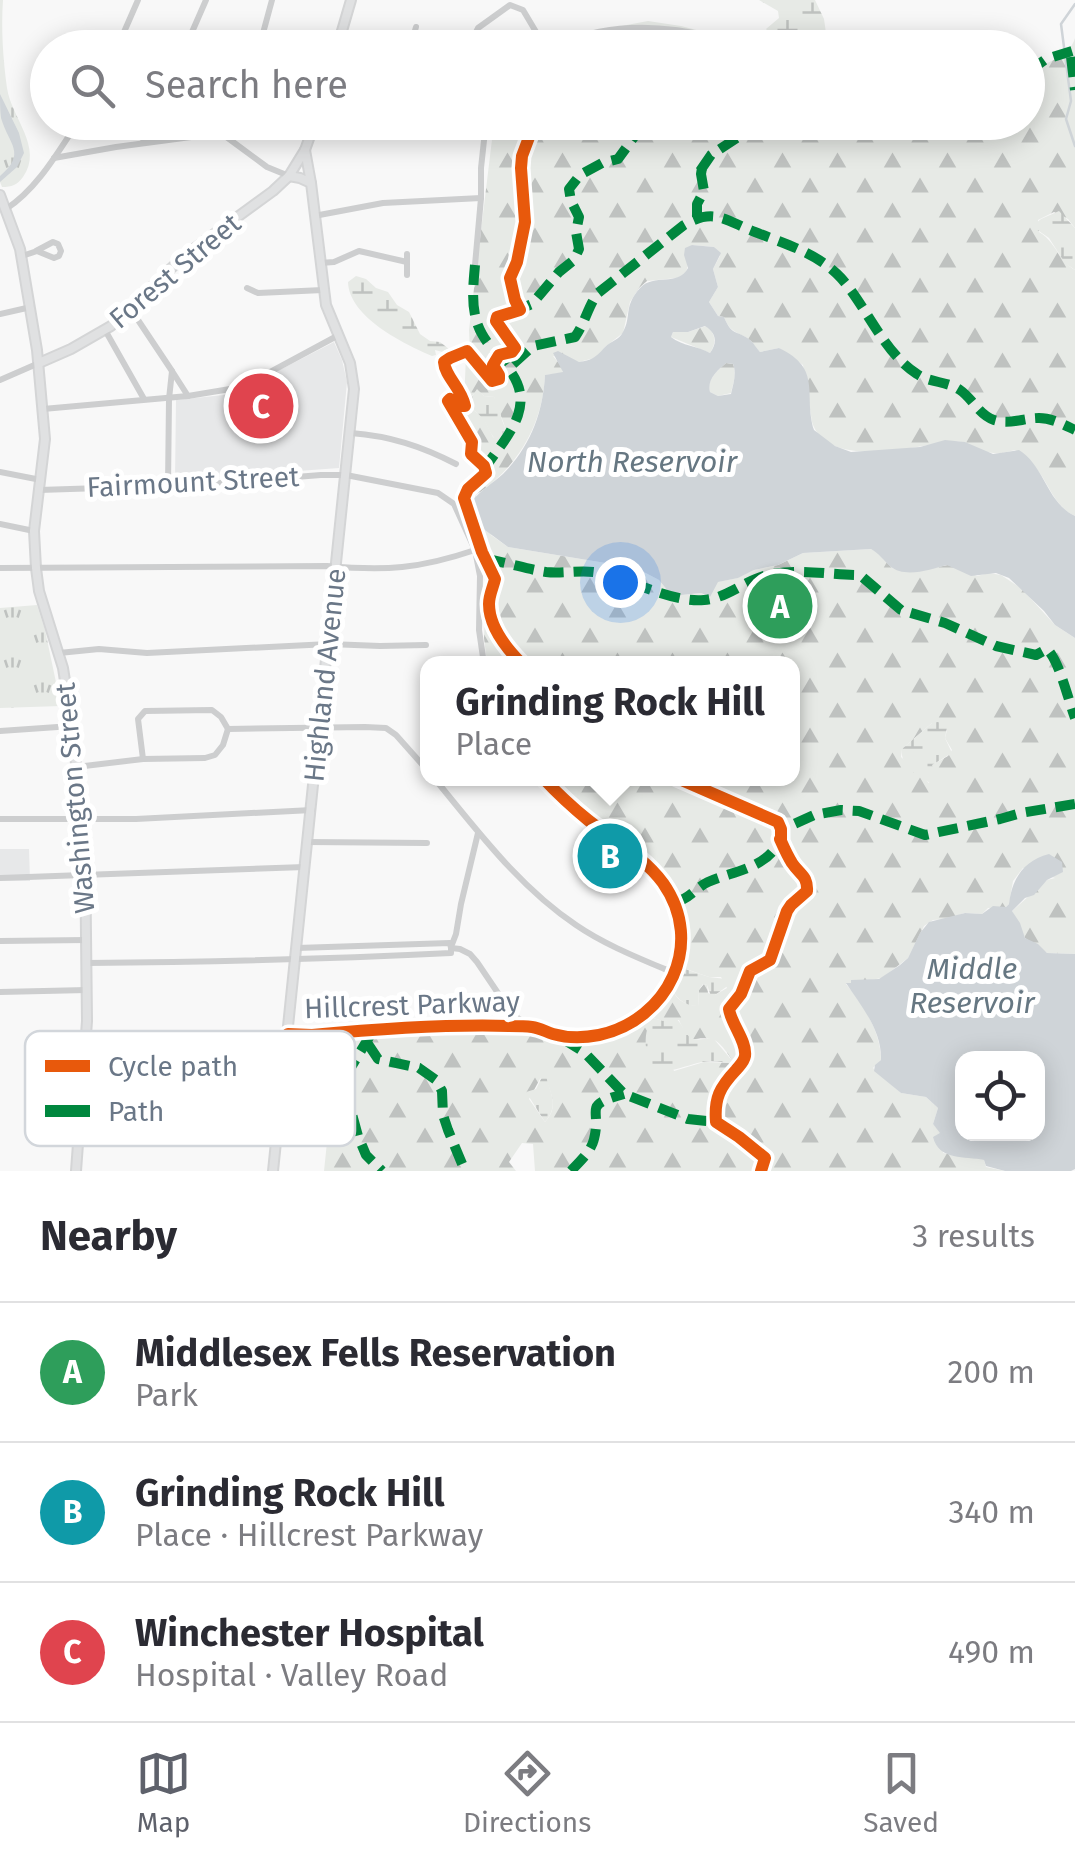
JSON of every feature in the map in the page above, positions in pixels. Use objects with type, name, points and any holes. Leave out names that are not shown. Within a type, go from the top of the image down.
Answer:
[{"type":"main road","points":[[341,30],[350,0]]},
{"type":"main road","name":"Forest Street","points":[[39,363],[105,330],[202,241],[273,192],[290,176],[309,140]]},
{"type":"main road","name":"Highland Avenue","points":[[288,1031],[351,433],[353,377],[326,305],[305,150]]},
{"type":"main road","points":[[290,176],[312,183]]},
{"type":"main road","name":"Washington Street","points":[[0,195],[22,256],[39,363],[44,439],[34,531],[36,568],[39,591],[60,653],[82,820],[86,876],[85,1031]]},
{"type":"main road","name":"Washington Street","points":[[76,1171],[77,1146]]},
{"type":"main road","name":"Highland Avenue","points":[[273,1171],[276,1146]]},
{"type":"street","points":[[125,30],[138,0]]},
{"type":"street","points":[[194,30],[206,0]]},
{"type":"street","points":[[264,30],[272,0]]},
{"type":"street","points":[[477,30],[510,6],[523,10],[535,30]]},
{"type":"street","points":[[415,30],[416,26]]},
{"type":"street","points":[[604,30],[639,26],[678,30]]},
{"type":"street","points":[[6,209],[19,199],[66,140]]},
{"type":"street","points":[[143,144],[145,140]]},
{"type":"street","points":[[54,158],[171,140]]},
{"type":"street","points":[[230,140],[267,167],[290,176]]},
{"type":"street","points":[[475,265],[484,140]]},
{"type":"street","points":[[314,216],[383,204],[481,198]]},
{"type":"street","points":[[22,256],[36,251]]},
{"type":"street","points":[[320,264],[359,251],[407,258],[407,274]]},
{"type":"street","points":[[247,288],[258,293],[323,290]]},
{"type":"street","points":[[0,314],[31,307]]},
{"type":"street","points":[[130,308],[188,396]]},
{"type":"street","points":[[105,330],[145,400]]},
{"type":"street","points":[[42,409],[169,399],[242,387],[338,336]]},
{"type":"street","name":"Forest Street","points":[[0,380],[39,363]]},
{"type":"street","points":[[168,486],[172,372]]},
{"type":"street","points":[[351,433],[407,442],[456,464]]},
{"type":"street","name":"Fairmount Street","points":[[0,472],[40,485],[168,486],[346,475],[438,493],[450,500],[461,516],[475,550]]},
{"type":"street","points":[[0,524],[34,531]]},
{"type":"street","points":[[0,568],[373,569],[418,567],[475,550],[480,576],[483,656]]},
{"type":"street","points":[[60,653],[99,649],[147,653],[329,644],[426,645]]},
{"type":"street","points":[[143,759],[138,719],[145,711],[212,710],[228,729]]},
{"type":"street","points":[[0,731],[72,726]]},
{"type":"street","points":[[228,729],[386,728],[420,762]]},
{"type":"street","points":[[75,767],[143,759],[205,758],[215,755],[228,729]]},
{"type":"street","points":[[441,786],[525,882],[578,927],[674,973]]},
{"type":"street","name":"Hillcrest Parkway","points":[[355,1032],[459,1025],[531,1026],[574,1038],[594,1036],[612,1032],[649,1012],[665,994],[680,949],[680,924],[674,902],[645,862],[588,820],[552,786]]},
{"type":"street","points":[[0,819],[136,819],[312,810]]},
{"type":"street","points":[[87,963],[296,953],[334,959],[451,953],[478,832]]},
{"type":"street","points":[[308,842],[427,843]]},
{"type":"street","points":[[0,878],[306,867]]},
{"type":"street","points":[[0,941],[86,940]]},
{"type":"street","points":[[451,948],[470,954],[502,999],[506,1026]]},
{"type":"street","points":[[0,992],[87,990]]},
{"type":"street","points":[[506,1010],[531,1026]]},
{"type":"shaded area","points":[[334,342],[347,382],[339,468],[175,480],[176,400],[233,394]]},
{"type":"shaded area","points":[[0,849],[29,849],[30,881],[0,881]]},
{"type":"green space","points":[[0,0],[7,88],[30,155],[21,180],[2,187],[0,182]]},
{"type":"green space","points":[[759,0],[815,0],[826,30],[767,30],[779,18],[778,11]]},
{"type":"green space","points":[[648,21],[696,30],[600,30]]},
{"type":"green space","points":[[1075,38],[1075,228],[1054,212],[1038,220],[1039,232],[1075,270],[1075,516],[1061,506],[1034,466],[1015,450],[991,453],[965,442],[951,441],[889,451],[857,451],[829,443],[812,422],[803,365],[779,348],[760,352],[751,341],[732,330],[724,317],[718,316],[709,302],[718,287],[713,269],[720,256],[714,247],[692,245],[686,273],[677,278],[647,281],[639,288],[630,302],[623,333],[598,357],[579,362],[553,356],[563,373],[545,375],[539,411],[525,444],[504,472],[476,495],[491,535],[508,547],[636,568],[659,580],[672,596],[706,596],[717,582],[778,565],[803,553],[871,549],[892,568],[912,572],[948,565],[977,576],[1001,575],[1022,589],[1055,625],[1075,638],[1075,954],[1047,953],[1025,938],[1012,911],[1047,880],[1055,878],[1023,868],[1013,881],[1006,907],[933,920],[924,926],[908,958],[882,978],[846,984],[865,1009],[878,1039],[881,1060],[873,1068],[901,1093],[926,1097],[938,1108],[933,1124],[941,1132],[943,1153],[984,1160],[986,1167],[1005,1171],[535,1171],[533,1144],[522,1143],[509,1162],[516,1171],[324,1171],[327,1146],[355,1146],[355,1031],[337,1031],[336,1026],[487,1018],[553,1037],[601,1036],[644,1020],[662,1006],[675,987],[687,942],[684,911],[671,883],[646,855],[558,786],[800,786],[800,656],[486,656],[487,574],[459,503],[485,473],[463,425],[466,356],[470,353],[469,330],[492,140],[1045,140],[1045,64],[1067,51]],"holes":[[[477,390],[494,397],[505,427],[501,441],[493,437],[483,417],[469,407]],[[932,723],[947,730],[945,738],[952,750],[932,765],[929,783],[901,757],[902,749]],[[686,969],[721,977],[727,988],[715,995],[708,993],[704,984],[699,990],[698,1006],[684,1002],[674,993]],[[653,1018],[679,1020],[690,1038],[715,1040],[734,1063],[704,1062],[674,1071]],[[545,1076],[553,1106],[545,1122],[529,1099]]]},
{"type":"green space","points":[[1059,211],[1075,228],[1075,270],[1065,263],[1049,238],[1036,229],[1035,224],[1041,219]]},
{"type":"green space","points":[[356,276],[388,292],[397,305],[409,312],[420,334],[440,342],[458,356],[435,350],[436,355],[432,356],[380,328],[351,295],[348,282]]},
{"type":"green space","points":[[706,326],[714,338],[710,353],[671,337],[673,332]]},
{"type":"green space","points":[[726,363],[733,364],[733,386],[731,393],[718,396],[710,392],[710,383]]},
{"type":"green space","points":[[477,389],[496,400],[505,427],[501,441],[469,407]]},
{"type":"green space","points":[[37,605],[61,706],[0,708],[0,608]]},
{"type":"green space","points":[[938,722],[947,727],[945,738],[952,753],[932,765],[936,778],[933,784],[907,766],[902,749]]},
{"type":"green space","points":[[685,969],[726,979],[729,985],[711,996],[703,984],[698,1006],[687,1004],[674,992]]},
{"type":"green space","points":[[653,1018],[676,1018],[693,1039],[713,1038],[735,1064],[707,1061],[668,1070],[654,1067],[646,1044]]},
{"type":"green space","points":[[543,1075],[553,1100],[545,1122],[526,1092],[536,1089]]},
{"type":"water","points":[[0,94],[24,153],[17,167],[0,182],[0,176],[13,161],[14,148],[1,118]]},
{"type":"water","name":"North Reservoir","points":[[714,247],[721,253],[713,269],[718,287],[709,302],[718,316],[724,317],[733,330],[760,352],[779,348],[801,365],[809,383],[814,430],[835,446],[851,452],[920,447],[945,440],[965,442],[993,454],[1019,450],[1027,457],[1058,502],[1075,516],[1075,638],[1055,625],[1009,578],[996,573],[971,576],[947,565],[903,572],[871,549],[803,553],[778,565],[718,582],[710,597],[701,593],[672,596],[659,580],[636,568],[508,547],[485,530],[473,500],[503,474],[528,441],[538,416],[545,375],[563,372],[553,353],[558,351],[579,362],[597,356],[621,335],[631,301],[640,288],[652,281],[684,274],[688,268],[685,248]],"holes":[[[705,326],[715,338],[710,353],[671,337],[673,332]],[[726,363],[734,368],[731,394],[718,396],[710,392],[710,383]]]},
{"type":"water","name":"Middle Reservoir","points":[[1049,854],[1062,862],[1063,872],[1047,880],[1012,911],[1025,938],[1047,953],[1075,954],[1075,1169],[1071,1171],[1005,1171],[986,1166],[984,1160],[941,1150],[933,1137],[940,1133],[933,1124],[938,1108],[926,1097],[901,1093],[874,1071],[881,1060],[878,1039],[846,983],[879,979],[900,965],[929,922],[965,913],[982,914],[993,906],[1006,907],[1020,872],[1032,861]]},
{"type":"waterway","points":[[1075,4],[1061,24],[1071,101],[1066,119],[1075,146]]},
{"type":"marked path","points":[[1045,60],[1072,51]]},
{"type":"marked path","points":[[1071,57],[1075,90]]},
{"type":"marked path","points":[[512,312],[532,304],[574,260],[579,249],[579,217],[569,189],[580,175],[618,159],[632,140]]},
{"type":"marked path","points":[[700,171],[711,155],[734,140]]},
{"type":"marked path","points":[[697,217],[697,204],[704,191],[702,168]]},
{"type":"marked path","points":[[513,364],[533,346],[575,337],[598,293],[684,225],[712,216],[822,262],[841,278],[905,365],[922,377],[960,390],[989,418],[1006,422],[1044,418],[1075,430]]},
{"type":"marked path","points":[[475,265],[473,300],[478,326],[516,380],[521,402],[511,429],[485,468]]},
{"type":"marked path","points":[[485,559],[546,572],[600,573],[692,600],[713,599],[760,577],[779,573],[860,575],[901,610],[945,623],[996,646],[1036,655],[1047,649],[1075,718]]},
{"type":"marked path","points":[[675,902],[708,882],[764,860],[778,842],[781,830],[814,815],[859,811],[925,835],[1075,804]]},
{"type":"marked path","points":[[355,1061],[371,1034]]},
{"type":"marked path","points":[[563,1039],[584,1052],[624,1094],[688,1119],[721,1125]]},
{"type":"marked path","points":[[368,1044],[378,1059],[419,1068],[436,1080],[442,1091],[443,1115],[465,1171]]},
{"type":"marked path","points":[[571,1171],[593,1144],[598,1105],[624,1094]]},
{"type":"marked path","points":[[355,1125],[366,1155],[382,1171]]},
{"type":"cycle path","points":[[515,656],[492,621],[490,598],[495,579],[464,498],[486,473],[471,454],[472,442],[448,401],[465,406],[444,362],[467,351],[492,381],[499,379],[493,365],[499,355],[515,348],[496,321],[497,317],[520,310],[510,278],[525,222],[521,168],[528,140]]},
{"type":"cycle path","points":[[355,1032],[485,1026],[538,1028],[582,1037],[623,1027],[644,1014],[661,996],[680,954],[681,930],[663,883],[551,786]]},
{"type":"cycle path","points":[[695,786],[778,822],[784,848],[806,882],[807,891],[787,911],[770,960],[750,971],[741,994],[729,1009],[745,1056],[719,1093],[716,1122],[765,1158],[761,1171]]},
{"type":"place","name":"Winchester Hospital","points":[[261,406]]},
{"type":"place","name":"Middlesex Fells Reservation","points":[[780,606]]},
{"type":"place","name":"Grinding Rock Hill","points":[[610,856]]}]
